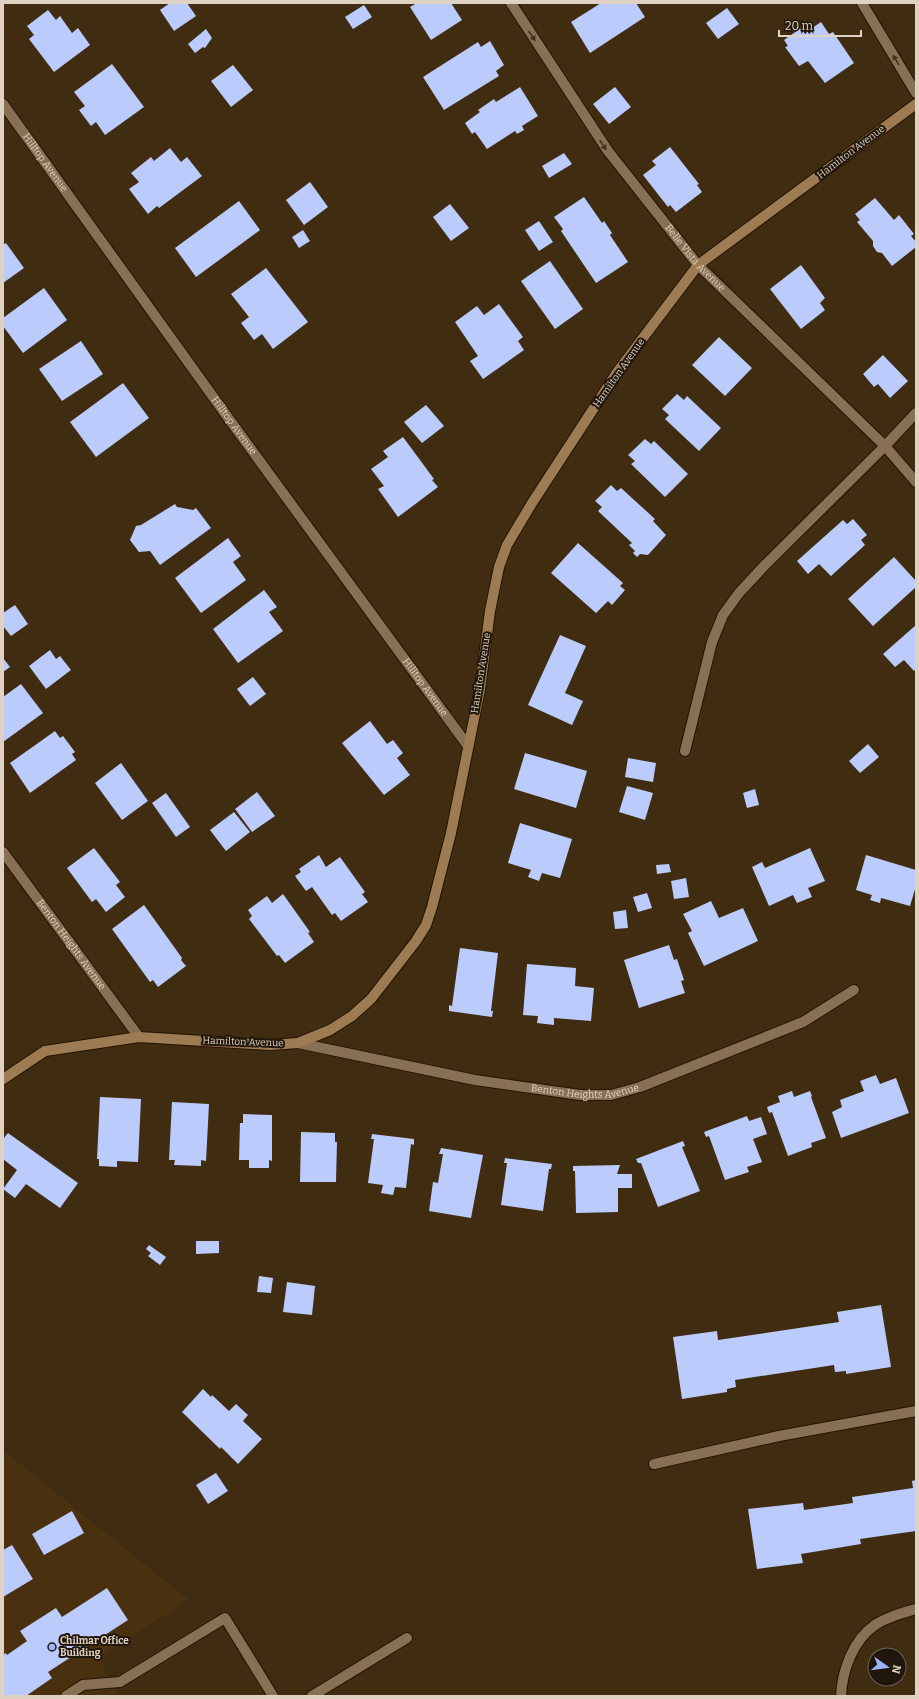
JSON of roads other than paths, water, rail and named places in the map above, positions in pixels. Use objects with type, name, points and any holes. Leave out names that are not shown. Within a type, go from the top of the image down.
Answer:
[{"type":"street","name":"Belle Vista Avenue","points":[[511,3],[608,151],[698,265],[885,446],[916,482]]},
{"type":"street","points":[[862,3],[916,93]]},
{"type":"street","name":"Hilltop Avenue","points":[[3,104],[228,419],[468,746]]},
{"type":"street","name":"Hamilton Avenue","points":[[3,1079],[45,1051],[139,1037],[270,1045],[298,1043],[330,1030],[352,1016],[371,999],[412,947],[423,930],[432,907],[451,833],[480,689],[490,611],[499,567],[508,545],[532,503],[565,455],[618,371],[698,265],[916,104]]},
{"type":"street","points":[[685,751],[712,642],[723,615],[739,593],[765,565],[885,446],[916,413]]},
{"type":"street","name":"Benton Heights Avenue","points":[[3,852],[139,1037]]},
{"type":"street","name":"Benton Heights Avenue","points":[[298,1043],[475,1080],[580,1095],[611,1095],[640,1087],[803,1022],[854,990]]},
{"type":"street","points":[[654,1464],[779,1436],[916,1411]]},
{"type":"street","points":[[841,1696],[842,1680],[848,1662],[860,1640],[875,1625],[890,1617],[916,1609]]},
{"type":"street","points":[[66,1696],[83,1685],[120,1682],[225,1618],[273,1696]]},
{"type":"street","points":[[312,1696],[407,1638]]},
{"type":"place","name":"Chilmar Office Building","points":[[52,1647]]}]
